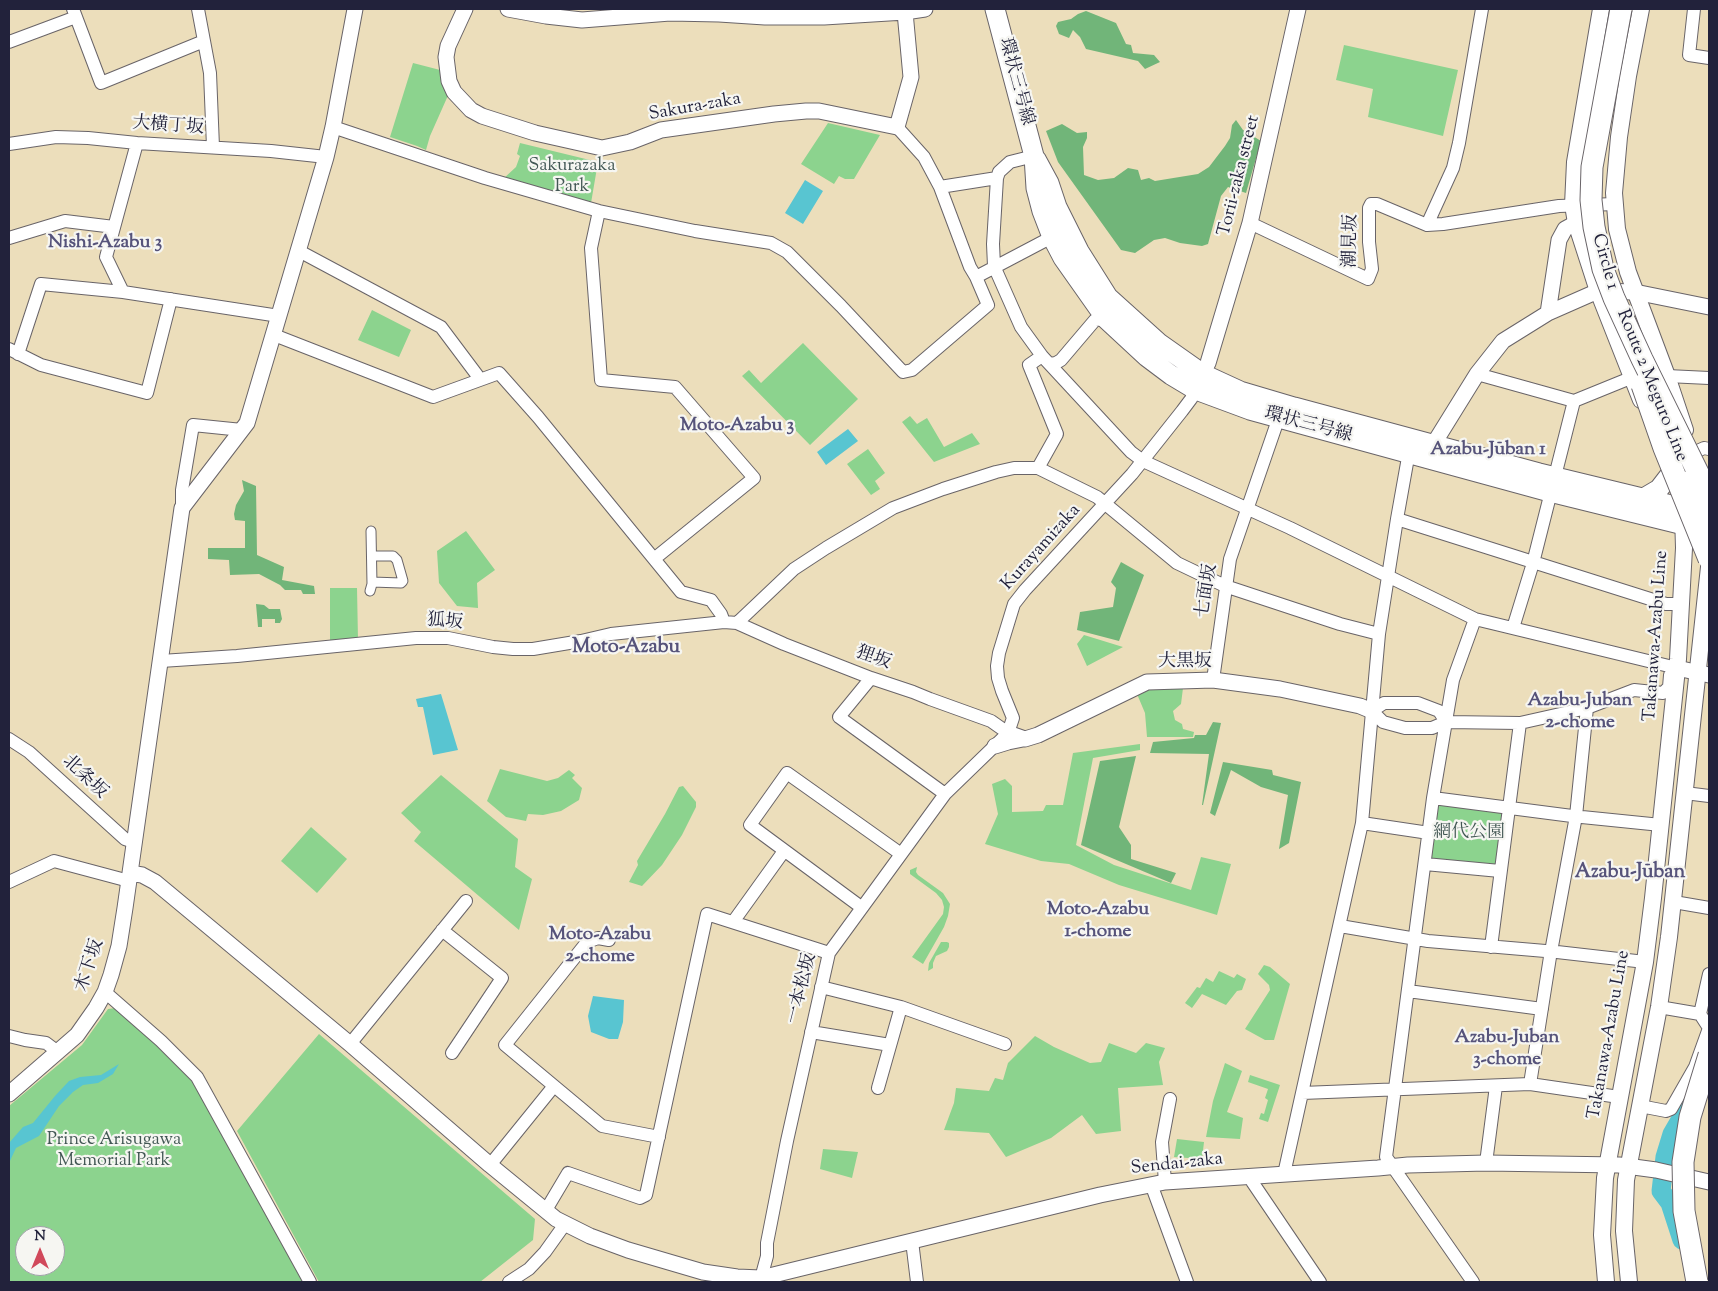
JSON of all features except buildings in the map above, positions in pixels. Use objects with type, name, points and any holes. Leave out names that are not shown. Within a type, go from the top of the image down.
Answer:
[{"type":"highway","name":"Circle 1","points":[[1620,9],[1595,148],[1591,186],[1593,220],[1603,269],[1619,310],[1709,495]]},
{"type":"highway","name":"Circle 1","points":[[1626,9],[1601,149],[1597,186],[1606,208],[1606,254],[1635,332],[1709,484]]},
{"type":"highway","name":"Route 2 Meguro Line","points":[[1606,208],[1605,259],[1620,310],[1709,529]]},
{"type":"highway","name":"Route 2 Meguro Line","points":[[1603,269],[1611,298],[1664,448],[1709,559]]},
{"type":"highway","points":[[1697,1282],[1684,1211],[1683,1162],[1690,1117],[1709,1055]]},
{"type":"highway","points":[[1709,1074],[1696,1115],[1692,1151],[1695,1205],[1709,1279]]},
{"type":"main road","name":"環状三号線","points":[[996,9],[1034,156],[1036,188],[1052,237],[1063,258],[1106,319],[1147,357],[1171,375],[1240,391],[1433,445],[1552,484],[1642,499],[1709,529]]},
{"type":"main road","name":"Takanawa-Azabu Line","points":[[1601,9],[1574,162],[1573,205],[1576,223],[1598,291],[1633,377],[1683,517],[1684,548],[1677,668],[1645,962],[1607,1164],[1602,1212],[1606,1282]]},
{"type":"main road","points":[[1641,9],[1619,137],[1614,194],[1606,208],[1617,229],[1628,272],[1667,376],[1701,451],[1709,495]]},
{"type":"main road","name":"環状三号線","points":[[1034,156],[1049,183],[1057,207],[1072,238],[1108,296],[1200,382],[1234,405],[1410,454],[1552,484],[1683,517]]},
{"type":"main road","points":[[1642,499],[1659,489],[1669,476]]},
{"type":"main road","points":[[1683,517],[1709,513]]},
{"type":"main road","points":[[1629,1282],[1624,1222],[1628,1166],[1659,1007],[1674,902],[1685,793],[1703,673],[1709,568]]},
{"type":"street","points":[[198,9],[210,73],[213,148]]},
{"type":"street","points":[[182,508],[247,423],[334,127],[355,9]]},
{"type":"street","name":"Sakura-zaka","points":[[465,9],[448,46],[447,69],[454,92],[470,110],[482,116],[535,133],[602,148],[630,142],[660,130],[806,111],[819,111],[897,127]]},
{"type":"street","points":[[508,9],[582,20],[670,13],[765,17],[824,17],[925,9]]},
{"type":"street","name":"Torii-zaka street","points":[[1200,382],[1208,363],[1250,223],[1298,9]]},
{"type":"street","points":[[1482,9],[1453,168],[1427,225],[1573,205],[1606,208]]},
{"type":"street","points":[[1694,9],[1689,55],[1709,58]]},
{"type":"street","points":[[334,127],[485,178],[599,211],[695,231],[771,243],[787,252],[903,372],[912,370],[988,305],[970,267],[940,187],[924,157],[897,127],[911,77],[905,12]]},
{"type":"street","points":[[9,42],[75,13],[101,83],[204,41]]},
{"type":"street","name":"大横丁坂","points":[[9,144],[56,137],[88,138],[137,143],[272,151],[326,157]]},
{"type":"street","points":[[123,292],[106,257],[137,143]]},
{"type":"street","points":[[1034,156],[1010,162],[999,172],[993,244],[994,266],[1021,327],[1046,360],[1131,452],[1143,461],[1475,619],[1703,673]]},
{"type":"street","points":[[940,187],[997,178]]},
{"type":"street","name":"潮見坂","points":[[1250,223],[1368,279],[1372,269],[1369,242],[1369,208],[1371,204],[1377,204],[1427,225]]},
{"type":"street","points":[[599,211],[591,248],[602,380],[676,387],[754,478],[654,559]]},
{"type":"street","points":[[9,238],[65,221],[114,228]]},
{"type":"street","points":[[1548,313],[1559,240],[1565,229],[1576,223]]},
{"type":"street","points":[[976,277],[1052,237]]},
{"type":"street","points":[[299,251],[441,327],[480,379]]},
{"type":"street","points":[[171,299],[148,393],[42,365],[14,352],[41,284],[123,292],[171,299],[279,316]]},
{"type":"street","points":[[1284,1174],[1362,823],[1379,634],[1397,519],[1410,454],[1433,445],[1477,374],[1503,341],[1548,313],[1598,291],[1635,292],[1709,307]]},
{"type":"street","points":[[1038,468],[1057,434],[1029,365],[1046,360],[1056,363],[1061,360],[1095,320],[1106,319]]},
{"type":"street","points":[[274,335],[433,397],[500,373],[681,592],[711,600],[731,623],[794,570],[826,548],[893,508],[943,488],[996,472],[1014,468],[1038,468],[1098,497],[1177,563],[1225,586],[1340,624],[1379,634]]},
{"type":"street","points":[[1477,374],[1574,401],[1633,377]]},
{"type":"street","points":[[1667,376],[1709,378]]},
{"type":"street","name":"Kurayamizaka","points":[[1008,733],[1013,718],[998,678],[997,666],[999,653],[1014,604],[1143,461],[1182,411],[1200,382]]},
{"type":"street","points":[[1513,628],[1533,563],[1574,401]]},
{"type":"street","name":"七面坂","points":[[1213,680],[1230,559],[1279,417]]},
{"type":"street","points":[[182,508],[182,490],[193,424],[242,430]]},
{"type":"street","name":"木下坂","points":[[9,1094],[77,1035],[105,992],[116,962],[182,508]]},
{"type":"street","points":[[1397,519],[1666,604],[1681,604]]},
{"type":"street","points":[[372,530],[371,587],[401,583],[397,560],[393,556],[372,556]]},
{"type":"street","points":[[1473,1282],[1386,1157],[1433,798],[1453,680],[1475,619]]},
{"type":"street","name":"狐坂","points":[[161,661],[237,656],[416,638],[448,638],[493,647],[533,649],[611,634],[731,623]]},
{"type":"street","name":"狸坂","points":[[731,623],[871,678],[991,721],[1008,733]]},
{"type":"street","points":[[1372,711],[1383,722],[1405,728],[1432,728],[1446,722],[1520,723],[1587,708],[1634,690],[1663,693],[1669,687],[1671,670],[1677,668]]},
{"type":"street","points":[[871,678],[839,717],[945,794]]},
{"type":"street","name":"大黒坂","points":[[995,746],[1038,735],[1147,682],[1213,680],[1280,689],[1360,706],[1372,711]]},
{"type":"street","points":[[1372,711],[1385,703],[1418,703],[1439,711],[1446,722]]},
{"type":"street","points":[[1530,1084],[1576,816],[1587,708]]},
{"type":"street","points":[[1491,947],[1520,723]]},
{"type":"street","points":[[1008,733],[1025,739]]},
{"type":"street","name":"一本松坂","points":[[762,1281],[779,1180],[829,953],[945,794],[1008,733]]},
{"type":"street","name":"北条坂","points":[[9,739],[30,752],[125,839],[134,842]]},
{"type":"street","points":[[861,907],[750,825],[788,773],[901,854]]},
{"type":"street","points":[[1685,793],[1709,796]]},
{"type":"street","points":[[1433,798],[1661,825]]},
{"type":"street","points":[[1362,823],[1429,833]]},
{"type":"street","points":[[733,922],[784,850]]},
{"type":"street","points":[[9,882],[54,861],[129,877]]},
{"type":"street","points":[[1425,864],[1500,871]]},
{"type":"street","name":"Sendai-zaka","points":[[129,877],[142,876],[155,882],[556,1219],[590,1236],[636,1252],[735,1280],[762,1281],[912,1241],[1158,1183],[1408,1165],[1486,1163],[1607,1164],[1648,1168],[1709,1182]]},
{"type":"street","points":[[350,1044],[466,901]]},
{"type":"street","points":[[1674,902],[1709,908]]},
{"type":"street","points":[[546,1210],[568,1173],[640,1198],[646,1195],[707,914],[829,953]]},
{"type":"street","points":[[1340,926],[1415,940],[1552,951],[1645,962]]},
{"type":"street","points":[[442,930],[502,978],[452,1053]]},
{"type":"street","points":[[609,940],[598,938],[587,942],[505,1045],[602,1126],[659,1137]]},
{"type":"street","points":[[1640,1106],[1666,1111],[1671,1109],[1695,1067],[1709,1028],[1700,1014],[1709,974]]},
{"type":"street","points":[[821,987],[901,1008],[1005,1044]]},
{"type":"street","points":[[1408,991],[1542,1009]]},
{"type":"street","points":[[105,992],[161,1041],[197,1077],[310,1282]]},
{"type":"street","points":[[1659,1007],[1700,1014]]},
{"type":"street","points":[[878,1088],[901,1008]]},
{"type":"street","points":[[811,1032],[890,1045]]},
{"type":"street","points":[[9,1036],[46,1043],[58,1052]]},
{"type":"street","points":[[1302,1093],[1530,1084],[1619,1098]]},
{"type":"street","points":[[490,1165],[554,1086]]},
{"type":"street","points":[[1486,1163],[1496,1086]]},
{"type":"street","points":[[1170,1099],[1162,1142],[1158,1183],[1187,1282]]},
{"type":"street","points":[[1250,1177],[1320,1282]]},
{"type":"street","points":[[509,1282],[529,1268],[545,1252],[565,1224]]},
{"type":"street","points":[[912,1241],[917,1282]]},
{"type":"green space","points":[[1086,11],[1116,23],[1126,44],[1131,45],[1133,53],[1154,55],[1160,62],[1145,69],[1138,61],[1086,49],[1080,37],[1073,30],[1069,38],[1059,34],[1056,26],[1058,22],[1071,19]]},
{"type":"green space","points":[[1344,45],[1458,70],[1443,136],[1368,117],[1373,89],[1336,80]]},
{"type":"green space","points":[[413,63],[444,71],[450,91],[430,136],[426,150],[390,137]]},
{"type":"green space","points":[[1236,120],[1243,130],[1261,141],[1246,193],[1228,187],[1221,196],[1208,244],[1202,246],[1180,243],[1165,238],[1154,240],[1135,253],[1121,250],[1058,162],[1046,131],[1062,124],[1077,133],[1087,132],[1087,138],[1083,147],[1084,175],[1098,180],[1114,178],[1128,168],[1138,170],[1141,180],[1149,178],[1155,181],[1198,174],[1209,167],[1230,138],[1232,125]]},
{"type":"green space","points":[[828,123],[880,135],[854,179],[845,179],[839,176],[834,184],[801,164]]},
{"type":"green space","name":"Sakurazaka Park","points":[[520,143],[598,162],[591,203],[503,179],[516,167],[520,156],[517,154]]},
{"type":"green space","points":[[372,310],[411,330],[399,357],[358,340]]},
{"type":"green space","points":[[803,343],[858,399],[810,445],[742,376],[749,370],[761,383]]},
{"type":"green space","points":[[910,416],[917,424],[927,418],[944,447],[972,433],[980,444],[934,462],[902,422]]},
{"type":"green space","points":[[868,449],[885,473],[875,481],[880,489],[871,495],[847,464]]},
{"type":"green space","points":[[242,480],[256,486],[257,555],[284,567],[282,580],[314,586],[315,594],[303,594],[301,590],[285,590],[280,585],[259,574],[230,575],[229,560],[208,559],[208,548],[245,548],[245,521],[235,520],[234,514],[236,505],[244,491]]},
{"type":"green space","points":[[466,531],[495,570],[477,583],[478,608],[457,606],[439,583],[437,551]]},
{"type":"green space","points":[[1121,562],[1144,575],[1119,641],[1077,630],[1080,612],[1113,607],[1116,588],[1111,582]]},
{"type":"green space","points":[[330,588],[357,588],[358,640],[330,640]]},
{"type":"green space","points":[[256,604],[264,605],[269,609],[280,609],[282,619],[280,623],[275,623],[275,619],[262,619],[262,627],[258,627]]},
{"type":"green space","points":[[1084,635],[1123,647],[1087,666],[1077,644]]},
{"type":"green space","points":[[1156,687],[1183,688],[1181,704],[1173,711],[1175,720],[1182,724],[1183,729],[1194,732],[1193,737],[1147,737],[1145,713],[1137,694]]},
{"type":"green space","points":[[1213,722],[1221,723],[1202,805],[1209,754],[1150,753],[1153,742],[1206,735]]},
{"type":"green space","points":[[1140,744],[1140,750],[1093,758],[1076,845],[1114,865],[1191,890],[1201,857],[1231,864],[1217,915],[1119,885],[1069,864],[1041,861],[985,844],[998,814],[992,784],[1005,779],[1012,786],[1012,812],[1043,811],[1046,805],[1063,805],[1073,753]]},
{"type":"green space","points":[[1136,756],[1119,827],[1131,845],[1131,859],[1176,873],[1171,883],[1081,845],[1100,761]]},
{"type":"green space","points":[[1223,762],[1272,770],[1273,775],[1301,782],[1289,843],[1279,849],[1288,795],[1261,787],[1231,770],[1215,816],[1210,813]]},
{"type":"green space","points":[[500,769],[547,781],[558,778],[569,770],[575,775],[572,778],[582,788],[579,800],[561,811],[543,815],[528,814],[526,821],[506,817],[487,801]]},
{"type":"green space","points":[[441,775],[518,839],[515,867],[532,879],[519,930],[414,841],[421,832],[401,813]]},
{"type":"green space","points":[[683,786],[696,802],[696,807],[682,835],[662,865],[642,886],[629,882],[638,865],[637,861],[679,787]]},
{"type":"green space","name":"網代公園","points":[[1436,804],[1506,811],[1499,861],[1493,866],[1430,858]]},
{"type":"green space","points":[[311,827],[347,859],[317,893],[281,861]]},
{"type":"green space","points":[[917,867],[916,872],[918,875],[943,893],[950,904],[944,927],[923,964],[912,957],[943,914],[944,907],[942,900],[936,893],[910,874],[910,870]]},
{"type":"green space","points":[[941,942],[949,943],[949,947],[947,951],[936,956],[933,968],[928,971],[929,963]]},
{"type":"green space","points":[[1264,965],[1270,967],[1290,984],[1274,1040],[1265,1040],[1245,1029],[1270,990],[1269,985],[1258,974]]},
{"type":"green space","points":[[1219,971],[1234,978],[1237,974],[1246,979],[1242,990],[1237,991],[1226,1005],[1202,994],[1192,1008],[1185,1003],[1197,987],[1200,988],[1206,978],[1213,982]]},
{"type":"green space","name":"Prince Arisugawa Memorial Park","points":[[115,1008],[184,1066],[305,1282],[9,1282],[9,1106],[82,1045],[108,1009]]},
{"type":"green space","points":[[319,1034],[535,1219],[533,1240],[480,1282],[319,1282],[237,1131]]},
{"type":"green space","points":[[1035,1036],[1054,1047],[1090,1063],[1101,1062],[1109,1043],[1136,1053],[1146,1043],[1165,1048],[1159,1062],[1163,1085],[1118,1088],[1121,1131],[1096,1134],[1082,1115],[1051,1138],[1006,1157],[989,1133],[944,1130],[954,1103],[956,1088],[989,1091],[995,1078],[1003,1080],[1008,1063]]},
{"type":"green space","points":[[1225,1063],[1242,1071],[1227,1112],[1243,1118],[1240,1139],[1206,1137],[1213,1101]]},
{"type":"green space","points":[[1250,1075],[1280,1085],[1268,1122],[1259,1119],[1261,1113],[1264,1114],[1268,1100],[1265,1098],[1268,1089],[1248,1082]]},
{"type":"green space","points":[[1177,1139],[1204,1142],[1202,1159],[1174,1157]]},
{"type":"green space","points":[[823,1149],[858,1152],[852,1178],[820,1169]]},
{"type":"water","points":[[805,180],[823,191],[803,224],[785,213]]},
{"type":"water","points":[[848,429],[858,441],[826,465],[817,452]]},
{"type":"water","points":[[441,694],[458,750],[433,755],[423,707],[418,707],[416,699]]},
{"type":"water","points":[[593,996],[624,1000],[623,1022],[618,1039],[609,1039],[591,1032],[588,1016]]},
{"type":"water","points":[[119,1064],[113,1074],[98,1083],[83,1085],[73,1092],[59,1106],[39,1136],[16,1148],[9,1163],[9,1143],[23,1127],[33,1123],[69,1081],[80,1077],[101,1075]]},
{"type":"waterway","points":[[1682,1240],[1670,1203],[1661,1191],[1665,1157],[1672,1134],[1690,1103]]},
{"type":"district","name":"Nishi-Azabu 3","points":[[105,244]]},
{"type":"district","name":"Moto-Azabu 3","points":[[737,427]]},
{"type":"district","name":"Azabu-Jūban 1","points":[[1488,451]]},
{"type":"district","name":"Moto-Azabu","points":[[626,649]]},
{"type":"district","name":"Azabu-Juban 2-chome","points":[[1580,713]]},
{"type":"district","name":"Azabu-Jūban","points":[[1630,874]]},
{"type":"district","name":"Moto-Azabu 1-chome","points":[[1098,922]]},
{"type":"district","name":"Moto-Azabu 2-chome","points":[[600,947]]},
{"type":"district","name":"Azabu-Juban 3-chome","points":[[1507,1050]]}]
